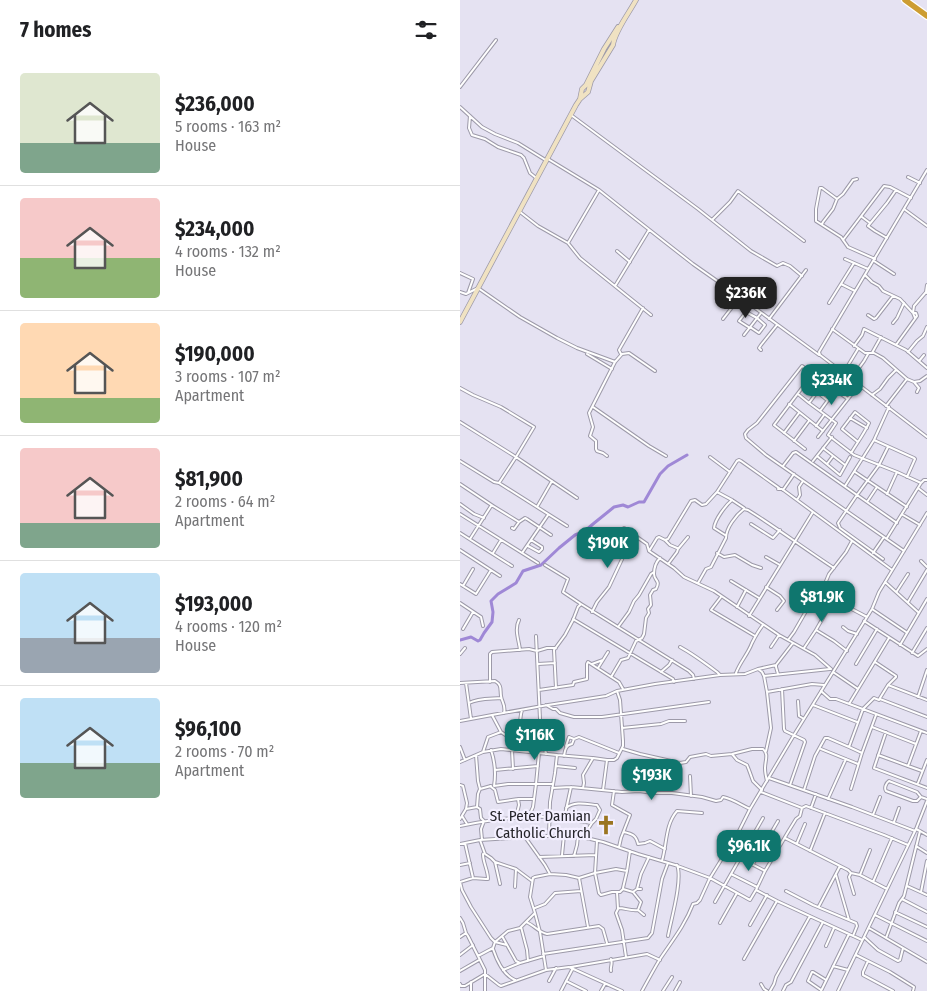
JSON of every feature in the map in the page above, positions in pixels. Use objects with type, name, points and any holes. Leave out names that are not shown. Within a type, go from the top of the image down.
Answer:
[{"type":"highway","points":[[905,0],[927,16]]},
{"type":"main road","points":[[460,322],[571,115],[587,92],[634,0]]},
{"type":"main road","points":[[580,100],[582,89],[604,57]]},
{"type":"main road","points":[[582,89],[586,88],[587,92]]},
{"type":"street","points":[[460,87],[496,40]]},
{"type":"street","points":[[460,108],[486,129],[518,143],[599,190],[693,264],[820,355],[927,437]]},
{"type":"street","points":[[571,115],[698,208],[760,257],[777,266],[782,263],[790,266],[802,276]]},
{"type":"street","points":[[470,116],[469,128],[472,135],[522,156],[530,173],[537,178]]},
{"type":"street","points":[[820,355],[820,351],[832,329],[927,170]]},
{"type":"street","points":[[908,176],[920,182]]},
{"type":"street","points":[[822,225],[835,205],[837,198],[843,194],[853,180],[857,179]]},
{"type":"street","points":[[843,240],[884,186],[911,198]]},
{"type":"street","points":[[837,198],[822,188],[819,189],[815,219],[817,222],[841,237],[848,247],[874,260],[894,274]]},
{"type":"street","points":[[568,243],[599,190]]},
{"type":"street","points":[[887,238],[868,227],[896,190]]},
{"type":"street","points":[[712,220],[738,191],[804,241]]},
{"type":"street","points":[[904,209],[927,226]]},
{"type":"street","points":[[520,212],[538,226],[568,243],[580,258],[651,315]]},
{"type":"street","points":[[861,216],[870,223]]},
{"type":"street","points":[[615,286],[649,230]]},
{"type":"street","points":[[617,251],[630,262]]},
{"type":"street","points":[[845,259],[868,269]]},
{"type":"street","points":[[829,303],[854,263]]},
{"type":"street","points":[[769,319],[806,270]]},
{"type":"street","points":[[460,273],[473,279],[468,293]]},
{"type":"street","points":[[865,275],[883,291],[900,299],[917,314],[896,345]]},
{"type":"street","points":[[841,284],[855,291]]},
{"type":"street","points":[[911,309],[926,293],[927,285]]},
{"type":"street","points":[[460,292],[466,294],[478,288],[520,317],[612,369]]},
{"type":"street","points":[[868,315],[874,319],[876,318],[893,296]]},
{"type":"street","points":[[723,319],[740,297]]},
{"type":"street","points":[[893,323],[898,318],[904,303]]},
{"type":"street","points":[[913,312],[914,306]]},
{"type":"street","points":[[622,354],[620,350],[643,308]]},
{"type":"street","points":[[746,312],[765,325],[760,333],[750,327],[739,320],[746,312]]},
{"type":"street","points":[[744,335],[761,312]]},
{"type":"street","points":[[761,350],[759,348],[760,345],[777,324]]},
{"type":"street","points":[[908,352],[923,336],[927,327]]},
{"type":"street","points":[[832,329],[858,349],[868,354]]},
{"type":"street","points":[[854,346],[864,329],[908,352],[927,368]]},
{"type":"street","points":[[851,379],[881,337]]},
{"type":"street","points":[[843,373],[858,349]]},
{"type":"street","points":[[583,351],[615,362]]},
{"type":"street","points":[[872,352],[883,358],[896,370],[914,382],[919,388],[916,392]]},
{"type":"street","points":[[607,456],[597,451],[596,441],[590,436],[593,428],[589,413],[615,362],[622,354],[629,353],[655,370]]},
{"type":"street","points":[[919,361],[924,355]]},
{"type":"street","points":[[848,399],[801,366],[757,423],[748,430],[746,434],[748,440],[766,455],[904,551]]},
{"type":"street","points":[[872,396],[896,370]]},
{"type":"street","points":[[805,450],[774,425],[811,376]]},
{"type":"street","points":[[914,382],[920,381],[927,376]]},
{"type":"street","points":[[845,486],[864,458],[888,407],[907,378]]},
{"type":"street","points":[[806,383],[828,400]]},
{"type":"street","points":[[809,403],[823,384]]},
{"type":"street","points":[[818,437],[859,385]]},
{"type":"street","points":[[460,388],[501,407],[534,426],[499,483]]},
{"type":"street","points":[[820,411],[834,392]]},
{"type":"street","points":[[798,394],[836,424],[828,434],[851,453],[921,483]]},
{"type":"street","points":[[789,404],[823,431]]},
{"type":"street","points":[[593,407],[666,456]]},
{"type":"street","points":[[784,433],[799,413]]},
{"type":"street","points":[[851,453],[867,428],[869,422],[854,413],[842,430],[858,442]]},
{"type":"street","points":[[816,426],[824,415]]},
{"type":"street","points":[[850,418],[867,428]]},
{"type":"street","points":[[794,441],[809,421]]},
{"type":"street","points":[[460,422],[577,498]]},
{"type":"street","points":[[813,461],[832,438]]},
{"type":"street","points":[[874,440],[915,459],[907,477]]},
{"type":"street","points":[[888,447],[879,465],[838,523],[840,528],[892,570]]},
{"type":"street","points":[[823,448],[845,465]]},
{"type":"street","points":[[783,466],[793,452],[796,452],[897,523]]},
{"type":"street","points":[[817,456],[840,475],[850,457]]},
{"type":"street","points":[[827,464],[833,456]]},
{"type":"street","points":[[710,458],[730,472]]},
{"type":"street","points":[[665,540],[668,539],[692,500],[696,500],[702,505],[706,504],[717,492],[739,460],[852,540],[883,559]]},
{"type":"street","points":[[460,466],[461,461],[567,526]]},
{"type":"street","points":[[854,472],[906,507]]},
{"type":"street","points":[[887,494],[897,472]]},
{"type":"street","points":[[783,490],[794,474]]},
{"type":"street","points":[[873,554],[897,523],[921,483],[927,480]]},
{"type":"street","points":[[537,508],[552,481]]},
{"type":"street","points":[[797,500],[800,495],[799,487],[803,481]]},
{"type":"street","points":[[460,484],[519,522]]},
{"type":"street","points":[[867,502],[878,488]]},
{"type":"street","points":[[918,488],[927,495]]},
{"type":"street","points":[[717,492],[780,530],[834,568]]},
{"type":"street","points":[[725,535],[715,529],[714,525],[732,500]]},
{"type":"street","points":[[460,504],[474,514],[484,518]]},
{"type":"street","points":[[470,539],[493,506]]},
{"type":"street","points":[[698,583],[706,569],[711,567],[735,517],[745,509]]},
{"type":"street","points":[[748,616],[812,512]]},
{"type":"street","points":[[642,991],[688,916],[693,904],[700,900],[710,878],[739,831],[750,809],[833,670],[847,651],[872,609],[879,592],[927,513]]},
{"type":"street","points":[[460,514],[538,563]]},
{"type":"street","points":[[902,514],[920,525]]},
{"type":"street","points":[[522,554],[548,515]]},
{"type":"street","points":[[512,528],[514,529],[525,518],[551,535]]},
{"type":"street","points":[[751,524],[773,538],[780,530]]},
{"type":"street","points":[[624,528],[647,544],[649,551],[684,577],[698,583],[748,616],[815,655],[858,690]]},
{"type":"street","points":[[460,533],[512,566]]},
{"type":"street","points":[[649,551],[659,537],[678,548]]},
{"type":"street","points":[[668,564],[688,537]]},
{"type":"street","points":[[592,612],[597,602],[610,586],[624,555],[638,538]]},
{"type":"street","points":[[492,554],[501,540]]},
{"type":"street","points":[[527,546],[540,552],[542,549],[542,547],[531,540]]},
{"type":"street","points":[[788,640],[852,540]]},
{"type":"street","points":[[460,550],[500,576]]},
{"type":"street","points":[[717,553],[724,557],[735,555],[761,568]]},
{"type":"street","points":[[766,557],[780,565]]},
{"type":"street","points":[[611,677],[621,660],[628,658],[636,641],[642,638],[646,627],[648,609],[651,604],[650,595],[658,585],[654,572],[656,562],[660,558]]},
{"type":"street","points":[[908,602],[927,568],[921,561]]},
{"type":"street","points":[[545,565],[568,579],[563,593],[692,673],[694,679]]},
{"type":"street","points":[[463,586],[473,569]]},
{"type":"street","points":[[460,584],[476,593],[491,570]]},
{"type":"street","points":[[618,627],[654,572]]},
{"type":"street","points":[[897,592],[908,574]]},
{"type":"street","points":[[731,581],[759,598]]},
{"type":"street","points":[[885,582],[919,613]]},
{"type":"street","points":[[766,587],[784,601],[777,610]]},
{"type":"street","points":[[737,607],[746,590]]},
{"type":"street","points":[[821,590],[867,617]]},
{"type":"street","points":[[721,597],[711,610],[755,636]]},
{"type":"street","points":[[804,649],[836,598]]},
{"type":"street","points":[[900,645],[927,599]]},
{"type":"street","points":[[460,603],[481,617],[483,626]]},
{"type":"street","points":[[556,688],[554,650],[565,635],[581,604]]},
{"type":"street","points":[[872,609],[907,632]]},
{"type":"street","points":[[463,630],[473,612]]},
{"type":"street","points":[[573,619],[673,679],[674,682]]},
{"type":"street","points":[[519,620],[517,638],[520,642],[520,650]]},
{"type":"street","points":[[864,621],[912,653],[919,656],[927,649]]},
{"type":"street","points":[[736,674],[755,636],[763,625]]},
{"type":"street","points":[[843,627],[857,634]]},
{"type":"street","points":[[912,653],[927,628]]},
{"type":"street","points":[[856,664],[877,629]]},
{"type":"street","points":[[816,630],[847,651]]},
{"type":"street","points":[[771,646],[779,635]]},
{"type":"street","points":[[536,636],[540,723],[546,754]]},
{"type":"street","points":[[849,704],[889,638]]},
{"type":"street","points":[[460,721],[606,696],[623,689],[720,675],[745,674],[775,666],[793,643]]},
{"type":"street","points":[[490,682],[490,654],[499,651],[528,649],[537,651],[549,647],[556,648]]},
{"type":"street","points":[[680,647],[693,653],[696,658],[720,675]]},
{"type":"street","points":[[460,654],[465,648]]},
{"type":"street","points":[[598,668],[608,652]]},
{"type":"street","points":[[592,664],[604,660]]},
{"type":"street","points":[[661,672],[672,660]]},
{"type":"street","points":[[539,690],[573,685],[574,682],[587,679],[586,664],[588,662],[618,682],[623,689]]},
{"type":"street","points":[[875,662],[896,676],[879,699]]},
{"type":"street","points":[[538,664],[555,663]]},
{"type":"street","points":[[775,666],[778,674]]},
{"type":"street","points":[[758,669],[764,676],[771,728],[765,766],[768,779]]},
{"type":"street","points":[[764,676],[833,670]]},
{"type":"street","points":[[918,697],[927,670]]},
{"type":"street","points":[[460,683],[495,681],[499,684],[501,698],[505,705],[504,714]]},
{"type":"street","points":[[466,683],[471,719]]},
{"type":"street","points":[[767,692],[812,684],[825,684]]},
{"type":"street","points":[[888,685],[927,700]]},
{"type":"street","points":[[782,689],[784,729],[805,742],[790,785]]},
{"type":"street","points":[[460,762],[483,752],[502,749],[615,760],[620,754],[623,741],[620,700],[617,691]]},
{"type":"street","points":[[821,692],[829,698],[927,733]]},
{"type":"street","points":[[469,703],[478,700],[501,698]]},
{"type":"street","points":[[848,746],[863,709],[874,698],[927,717]]},
{"type":"street","points":[[798,701],[799,716],[804,719]]},
{"type":"street","points":[[546,705],[553,710],[556,709],[574,717],[602,717],[710,702]]},
{"type":"street","points":[[813,704],[857,722]]},
{"type":"street","points":[[519,750],[521,725],[519,720],[522,710]]},
{"type":"street","points":[[852,790],[858,764],[876,714]]},
{"type":"street","points":[[492,715],[501,732],[512,740],[519,750]]},
{"type":"street","points":[[622,728],[661,724],[669,721],[685,722]]},
{"type":"street","points":[[872,727],[916,744]]},
{"type":"street","points":[[908,766],[921,731]]},
{"type":"street","points":[[483,752],[488,737],[501,732]]},
{"type":"street","points":[[886,732],[874,769],[927,788]]},
{"type":"street","points":[[564,756],[569,737],[580,737],[620,754]]},
{"type":"street","points":[[566,747],[572,744],[574,738]]},
{"type":"street","points":[[804,790],[812,764],[826,738],[862,753]]},
{"type":"street","points":[[460,747],[465,760]]},
{"type":"street","points":[[622,748],[680,763],[686,762],[690,757],[706,754],[710,756],[732,754],[761,748],[766,752]]},
{"type":"street","points":[[820,748],[858,764]]},
{"type":"street","points":[[491,750],[495,770],[494,786]]},
{"type":"street","points":[[512,750],[513,768]]},
{"type":"street","points":[[529,816],[534,807],[539,753]]},
{"type":"street","points":[[732,754],[737,760],[747,765],[753,781],[761,791],[802,808],[807,806],[908,845]]},
{"type":"street","points":[[549,836],[552,786],[557,755]]},
{"type":"street","points":[[878,755],[923,771]]},
{"type":"street","points":[[476,756],[480,789],[477,807],[480,809],[481,818],[484,821]]},
{"type":"street","points":[[583,788],[583,775],[593,758]]},
{"type":"street","points":[[828,799],[846,759]]},
{"type":"street","points":[[603,790],[607,760]]},
{"type":"street","points":[[918,784],[927,760]]},
{"type":"street","points":[[495,770],[538,766]]},
{"type":"street","points":[[556,766],[575,768]]},
{"type":"street","points":[[690,776],[691,796]]},
{"type":"street","points":[[768,779],[816,794],[927,835]]},
{"type":"street","points":[[840,990],[863,938],[916,830],[927,800],[917,792],[888,781],[887,783],[886,791],[913,801],[922,797]]},
{"type":"street","points":[[480,789],[508,784],[536,784],[622,792],[672,793],[716,801],[725,797],[750,809]]},
{"type":"street","points":[[460,785],[463,786],[467,803],[461,817],[467,824]]},
{"type":"street","points":[[490,786],[495,790],[498,802],[534,799]]},
{"type":"street","points":[[564,820],[571,787]]},
{"type":"street","points":[[614,791],[613,806],[630,815],[619,847]]},
{"type":"street","points":[[811,808],[816,794]]},
{"type":"street","points":[[873,815],[880,797]]},
{"type":"street","points":[[516,818],[519,805],[518,799]]},
{"type":"street","points":[[566,808],[574,804],[596,805],[600,810],[583,838]]},
{"type":"street","points":[[466,809],[477,807]]},
{"type":"street","points":[[460,844],[481,840],[525,837],[578,836],[677,865],[710,878],[750,900],[765,871],[796,819],[800,816],[802,808]]},
{"type":"street","points":[[894,823],[899,808]]},
{"type":"street","points":[[662,861],[667,833],[674,814],[677,811],[702,813]]},
{"type":"street","points":[[810,851],[826,814]]},
{"type":"street","points":[[460,826],[484,821],[529,816],[592,823]]},
{"type":"street","points":[[715,902],[763,818]]},
{"type":"street","points":[[484,821],[481,829],[481,840],[488,879],[473,878],[460,882],[462,890],[488,935],[495,942],[507,946]]},
{"type":"street","points":[[753,864],[778,821]]},
{"type":"street","points":[[797,844],[805,824]]},
{"type":"street","points":[[886,938],[898,903],[904,896],[920,831]]},
{"type":"street","points":[[624,832],[635,836],[638,844],[650,841],[665,849]]},
{"type":"street","points":[[562,855],[564,836]]},
{"type":"street","points":[[574,856],[578,836]]},
{"type":"street","points":[[525,837],[550,874]]},
{"type":"street","points":[[785,838],[851,873],[860,875],[887,889]]},
{"type":"street","points":[[873,882],[892,838]]},
{"type":"street","points":[[597,841],[595,873],[599,894],[602,895],[609,892],[620,892],[623,889],[630,851]]},
{"type":"street","points":[[465,844],[473,878]]},
{"type":"street","points":[[916,846],[927,853]]},
{"type":"street","points":[[860,875],[870,850]]},
{"type":"street","points":[[484,852],[495,862],[516,869],[532,881]]},
{"type":"street","points":[[539,856],[596,855]]},
{"type":"street","points":[[637,889],[641,874],[649,857]]},
{"type":"street","points":[[740,858],[765,871]]},
{"type":"street","points":[[920,892],[927,861]]},
{"type":"street","points":[[460,866],[470,862]]},
{"type":"street","points":[[495,862],[500,884]]},
{"type":"street","points":[[503,970],[544,955],[648,938],[652,933],[662,879],[668,863]]},
{"type":"street","points":[[668,936],[679,884],[677,865]]},
{"type":"street","points":[[819,907],[840,866]]},
{"type":"street","points":[[515,887],[516,869]]},
{"type":"street","points":[[525,875],[550,874],[579,878],[616,869],[626,871]]},
{"type":"street","points":[[851,873],[849,877],[854,894]]},
{"type":"street","points":[[732,874],[767,896],[853,936],[863,938],[878,950],[898,961],[900,960],[903,948]]},
{"type":"street","points":[[836,875],[849,920]]},
{"type":"street","points":[[534,876],[530,897],[540,932],[546,970]]},
{"type":"street","points":[[579,878],[588,927]]},
{"type":"street","points":[[907,886],[927,895]]},
{"type":"street","points":[[623,889],[633,892],[640,901],[638,910]]},
{"type":"street","points":[[633,892],[641,889]]},
{"type":"street","points":[[534,908],[546,904],[555,893],[581,891]]},
{"type":"street","points":[[786,891],[856,923],[853,936]]},
{"type":"street","points":[[617,892],[618,908],[616,912],[622,930],[626,957]]},
{"type":"street","points":[[720,923],[738,893]]},
{"type":"street","points":[[750,925],[767,896]]},
{"type":"street","points":[[902,899],[927,912]]},
{"type":"street","points":[[744,959],[778,901]]},
{"type":"street","points":[[618,908],[638,910],[644,915]]},
{"type":"street","points":[[895,912],[927,927]]},
{"type":"street","points":[[515,980],[509,978],[503,970],[493,948],[495,942],[509,930],[518,929],[536,914]]},
{"type":"street","points":[[875,915],[927,941]]},
{"type":"street","points":[[761,984],[768,991],[774,984],[776,977],[810,916]]},
{"type":"street","points":[[460,918],[485,970],[485,991]]},
{"type":"street","points":[[526,922],[533,925],[540,932],[547,934],[599,926],[602,927],[607,944]]},
{"type":"street","points":[[783,991],[786,985],[791,982],[823,922]]},
{"type":"street","points":[[521,927],[528,961]]},
{"type":"street","points":[[826,946],[835,927]]},
{"type":"street","points":[[869,928],[926,962]]},
{"type":"street","points":[[460,937],[466,933]]},
{"type":"street","points":[[826,980],[812,972],[808,981],[821,991],[849,934]]},
{"type":"street","points":[[502,936],[516,961],[520,963]]},
{"type":"street","points":[[460,955],[474,945]]},
{"type":"street","points":[[478,956],[493,948]]},
{"type":"street","points":[[485,974],[501,986],[546,970],[572,968],[611,959],[647,954],[660,960]]},
{"type":"street","points":[[856,954],[900,978],[914,987],[914,991]]},
{"type":"street","points":[[611,959],[611,971]]},
{"type":"street","points":[[460,971],[479,960]]},
{"type":"street","points":[[868,961],[863,975],[893,991]]},
{"type":"street","points":[[833,966],[848,970]]},
{"type":"street","points":[[549,981],[556,968]]},
{"type":"street","points":[[561,991],[572,968]]},
{"type":"street","points":[[572,968],[615,990],[622,991]]},
{"type":"street","points":[[460,986],[465,986],[485,974]]},
{"type":"street","points":[[663,991],[672,977]]},
{"type":"street","points":[[566,981],[586,991]]},
{"type":"street","points":[[470,991],[471,982]]},
{"type":"street","points":[[675,991],[680,982]]},
{"type":"street","points":[[601,991],[605,984]]},
{"type":"waterway","points":[[460,640],[471,637],[478,641],[480,640],[492,622],[491,601],[498,594],[516,583],[523,571],[541,565],[575,535],[585,531],[614,507],[623,505],[628,507],[644,502],[660,474],[668,466],[687,455]]},
{"type":"place","name":"St. Peter Damian Catholic Church","points":[[606,825]]}]
